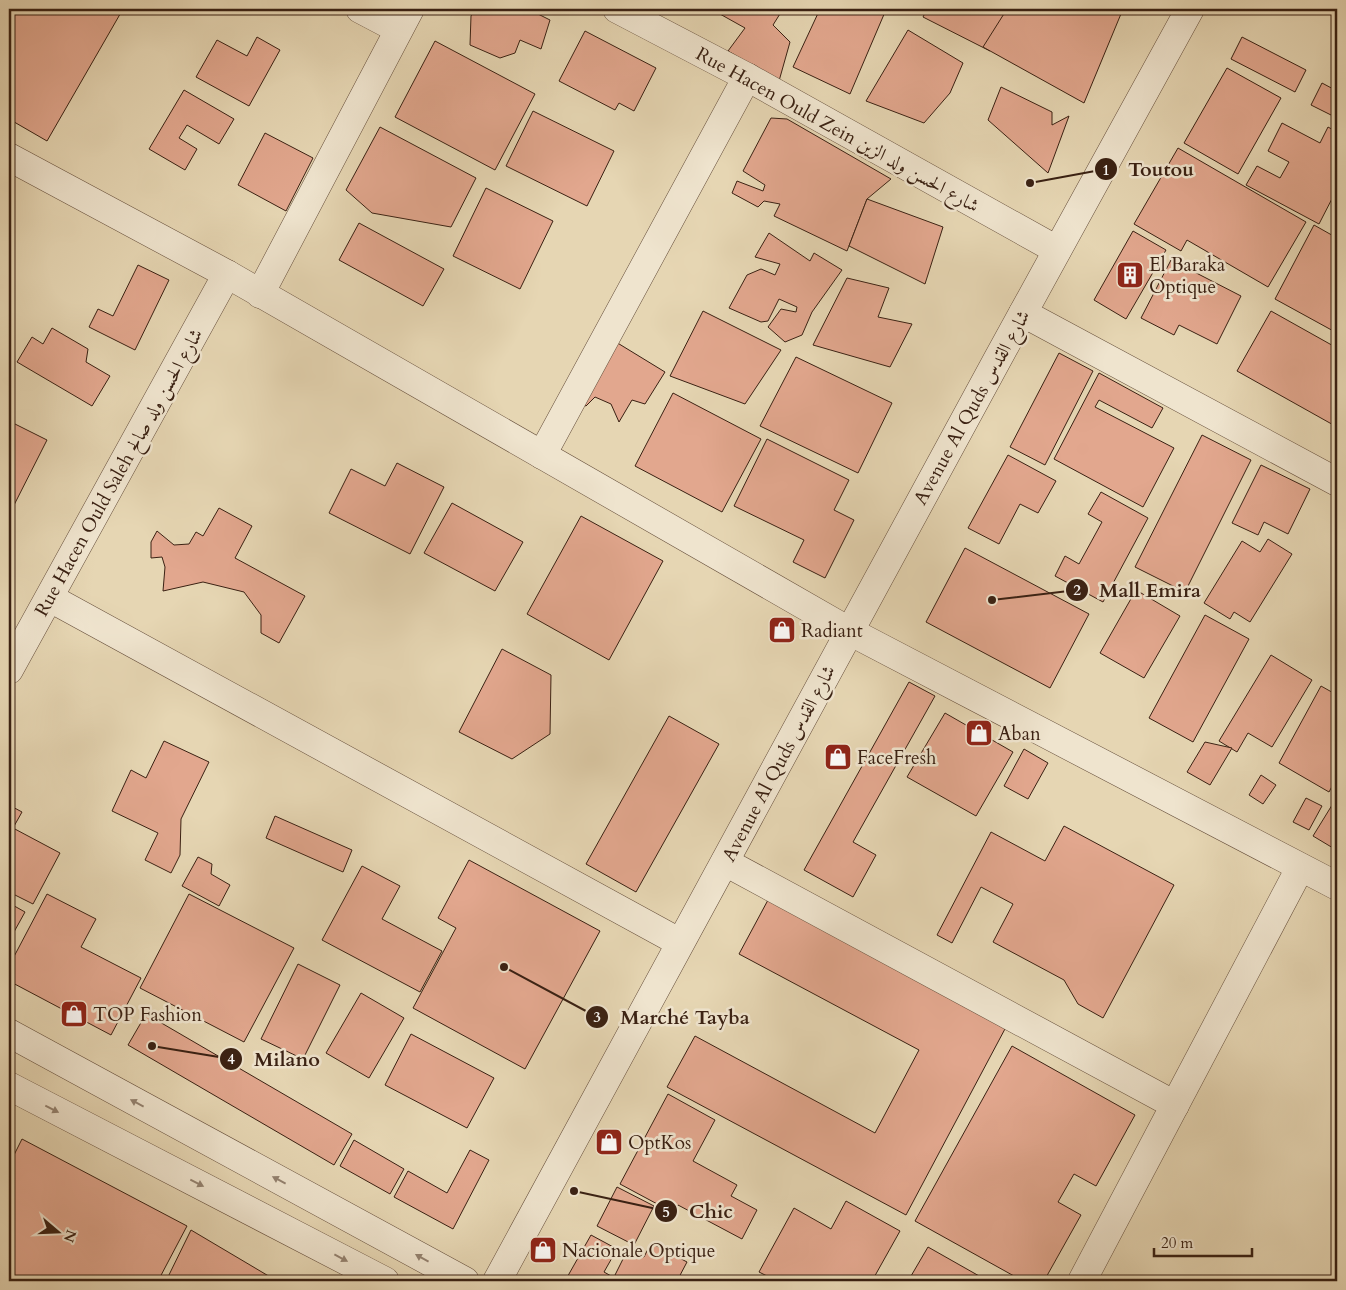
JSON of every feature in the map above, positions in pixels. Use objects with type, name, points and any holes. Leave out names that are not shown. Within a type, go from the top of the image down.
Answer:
[{"type":"street","points":[[260,294],[404,19],[360,9]]},
{"type":"street","name":"Rue Hacen Ould Zein شارع الحسن ولد الزين","points":[[617,9],[747,77],[1057,250]]},
{"type":"street","name":"Avenue Al Quds شارع القدس","points":[[497,1281],[679,942],[725,862],[848,631],[1190,9]]},
{"type":"street","points":[[542,455],[747,77]]},
{"type":"street","points":[[9,157],[227,274],[848,631],[1337,886]]},
{"type":"street","name":"Rue Hacen Ould Saleh شارع الحسن ولد صالح","points":[[9,670],[227,274]]},
{"type":"street","points":[[1023,313],[1337,482]]},
{"type":"street","points":[[50,598],[679,942]]},
{"type":"street","points":[[725,862],[1175,1105]]},
{"type":"street","points":[[1082,1281],[1300,868]]},
{"type":"street","points":[[9,1033],[465,1281]]},
{"type":"street","points":[[9,1088],[385,1281]]},
{"type":"building","points":[[9,9],[123,9],[47,141],[9,119]]},
{"type":"building","points":[[475,9],[528,9],[550,20],[541,49],[520,40],[515,53],[500,58],[470,45],[471,16]]},
{"type":"building","points":[[711,9],[783,9],[773,25],[790,42],[779,81],[728,51],[745,28]]},
{"type":"building","points":[[820,9],[879,9],[885,12],[850,94],[793,67]]},
{"type":"building","points":[[927,9],[1010,9],[990,51],[923,17]]},
{"type":"building","points":[[1007,9],[1123,9],[1084,103],[983,47]]},
{"type":"building","points":[[908,30],[963,63],[950,93],[924,123],[866,101]]},
{"type":"building","points":[[585,31],[656,68],[634,111],[619,103],[615,110],[559,81]]},
{"type":"building","points":[[257,37],[280,50],[249,106],[196,77],[217,40],[247,56]]},
{"type":"building","points":[[1242,37],[1306,70],[1295,92],[1231,59]]},
{"type":"building","points":[[435,41],[535,94],[495,170],[395,117]]},
{"type":"building","points":[[1227,68],[1281,98],[1238,174],[1184,143]]},
{"type":"building","points":[[1322,83],[1337,91],[1337,118],[1311,105]]},
{"type":"building","points":[[1001,87],[1052,112],[1052,125],[1069,116],[1048,173],[988,120]]},
{"type":"building","points":[[184,90],[234,119],[219,144],[187,125],[179,138],[197,149],[185,170],[149,149]]},
{"type":"building","points":[[533,111],[614,151],[587,206],[506,166]]},
{"type":"building","points":[[771,118],[787,119],[891,179],[867,199],[847,251],[774,216],[780,204],[764,201],[758,207],[732,193],[737,181],[763,191],[765,185],[743,171]]},
{"type":"building","points":[[1282,123],[1320,143],[1328,127],[1337,132],[1337,189],[1319,224],[1246,185],[1257,166],[1280,178],[1289,162],[1268,151]]},
{"type":"building","points":[[380,127],[476,178],[451,227],[372,213],[346,190]]},
{"type":"building","points":[[265,133],[313,158],[286,211],[238,185]]},
{"type":"building","points":[[1178,148],[1306,222],[1268,287],[1187,240],[1181,251],[1134,224]]},
{"type":"building","points":[[486,188],[553,221],[520,289],[453,256]]},
{"type":"building","points":[[867,199],[943,227],[925,284],[849,246]]},
{"type":"building","points":[[359,223],[444,269],[423,306],[339,260]]},
{"type":"building","points":[[1314,225],[1337,238],[1337,333],[1275,299]]},
{"type":"building","name":"El Baraka Optique","points":[[1133,231],[1166,250],[1126,319],[1094,300]]},
{"type":"building","points":[[769,233],[810,261],[814,253],[842,270],[812,312],[802,335],[785,342],[768,327],[781,309],[796,312],[797,307],[779,299],[768,321],[761,322],[729,308],[747,275],[761,269],[775,275],[780,264],[755,257]]},
{"type":"building","points":[[1171,260],[1241,296],[1217,344],[1179,325],[1174,335],[1141,318]]},
{"type":"building","points":[[138,265],[169,280],[135,350],[89,327],[98,309],[113,316]]},
{"type":"building","points":[[847,278],[889,288],[878,317],[912,324],[890,367],[813,345]]},
{"type":"building","points":[[703,311],[781,350],[745,404],[670,376]]},
{"type":"building","points":[[1271,311],[1337,348],[1337,427],[1237,371]]},
{"type":"building","points":[[52,328],[88,349],[86,362],[110,376],[92,406],[17,362],[32,337],[43,344]]},
{"type":"building","points":[[611,339],[665,372],[645,404],[632,400],[619,422],[611,404],[595,397],[586,406],[575,401]]},
{"type":"building","points":[[1059,353],[1093,371],[1045,465],[1010,447]]},
{"type":"building","points":[[796,357],[892,403],[858,473],[760,426]]},
{"type":"building","points":[[1099,373],[1163,408],[1152,428],[1099,400],[1095,407],[1174,448],[1143,507],[1054,459]]},
{"type":"building","points":[[673,393],[761,439],[722,512],[635,466]]},
{"type":"building","points":[[9,421],[47,440],[10,513],[9,512]]},
{"type":"building","points":[[1202,435],[1251,460],[1185,592],[1135,567]]},
{"type":"building","points":[[767,439],[849,480],[834,510],[854,520],[825,578],[793,562],[804,540],[734,506]]},
{"type":"building","points":[[1008,455],[1056,481],[1038,513],[1020,504],[999,544],[968,528]]},
{"type":"building","points":[[397,463],[444,487],[410,554],[329,513],[351,469],[385,486]]},
{"type":"building","points":[[1261,465],[1310,489],[1288,534],[1264,522],[1258,535],[1232,523]]},
{"type":"building","points":[[1101,492],[1148,518],[1103,602],[1055,576],[1065,556],[1079,564],[1102,522],[1088,514]]},
{"type":"building","points":[[452,503],[523,542],[495,591],[424,553]]},
{"type":"building","points":[[219,508],[252,526],[235,558],[305,596],[279,643],[261,633],[261,615],[244,592],[203,582],[163,591],[165,567],[162,557],[151,558],[151,542],[157,531],[174,545],[189,544],[196,532],[203,536]]},
{"type":"building","points":[[581,516],[663,561],[609,660],[527,614]]},
{"type":"building","points":[[1268,539],[1292,554],[1250,622],[1234,612],[1230,619],[1204,603],[1242,541],[1260,552]]},
{"type":"building","points":[[965,548],[1089,614],[1050,688],[926,622]]},
{"type":"building","points":[[1136,590],[1180,616],[1144,678],[1100,653]]},
{"type":"building","points":[[1205,615],[1249,639],[1193,742],[1149,718]]},
{"type":"building","points":[[502,649],[551,675],[550,734],[512,759],[459,732]]},
{"type":"building","points":[[1271,655],[1312,680],[1272,747],[1248,733],[1237,752],[1219,741]]},
{"type":"building","points":[[909,682],[935,696],[853,842],[876,855],[853,897],[804,870]]},
{"type":"building","points":[[1321,686],[1337,695],[1337,777],[1329,792],[1279,763]]},
{"type":"building","points":[[945,713],[1013,752],[976,816],[907,777]]},
{"type":"building","points":[[669,716],[719,744],[636,892],[586,864]]},
{"type":"building","points":[[164,741],[209,762],[181,819],[180,855],[171,873],[145,860],[158,833],[112,811],[131,770],[146,778]]},
{"type":"building","points":[[1205,742],[1232,748],[1210,785],[1187,772]]},
{"type":"building","points":[[1024,749],[1048,763],[1028,799],[1004,786]]},
{"type":"building","points":[[1261,775],[1276,785],[1263,804],[1249,795]]},
{"type":"building","points":[[1337,797],[1337,841],[1333,848],[1313,836]]},
{"type":"building","points":[[1306,798],[1322,806],[1309,830],[1293,822]]},
{"type":"building","points":[[9,805],[22,812],[13,828],[60,853],[33,904],[9,892]]},
{"type":"building","points":[[275,816],[352,850],[343,872],[266,838]]},
{"type":"building","points":[[1064,826],[1174,885],[1103,1018],[1078,1004],[1064,980],[993,942],[1013,904],[981,887],[952,943],[937,935],[991,832],[1045,861]]},
{"type":"building","points":[[198,857],[212,864],[211,874],[230,885],[219,906],[182,886]]},
{"type":"building","points":[[469,860],[600,931],[525,1069],[413,1008],[456,928],[438,918]]},
{"type":"building","points":[[362,866],[400,886],[382,919],[442,951],[420,992],[322,940]]},
{"type":"building","points":[[47,894],[96,919],[81,947],[141,978],[111,1035],[9,981],[9,966]]},
{"type":"building","points":[[189,894],[294,948],[244,1042],[140,988]]},
{"type":"building","points":[[768,900],[1006,1027],[906,1215],[667,1087],[695,1036],[875,1133],[919,1050],[739,954]]},
{"type":"building","points":[[9,903],[25,912],[9,941]]},
{"type":"building","points":[[298,964],[340,985],[303,1059],[261,1039]]},
{"type":"building","points":[[361,993],[404,1018],[369,1078],[326,1053]]},
{"type":"building","points":[[146,1014],[352,1134],[334,1165],[128,1045]]},
{"type":"building","points":[[411,1034],[494,1078],[467,1128],[385,1085]]},
{"type":"building","points":[[1012,1046],[1135,1115],[1096,1186],[1074,1174],[1058,1202],[1081,1215],[1044,1281],[1023,1281],[915,1221]]},
{"type":"building","points":[[668,1094],[715,1120],[693,1161],[737,1185],[731,1196],[757,1210],[742,1239],[678,1205],[674,1213],[620,1184]]},
{"type":"building","points":[[22,1139],[187,1226],[158,1281],[9,1281],[9,1165]]},
{"type":"building","points":[[354,1140],[404,1169],[390,1194],[340,1166]]},
{"type":"building","points":[[470,1150],[489,1160],[453,1229],[394,1197],[408,1171],[447,1193]]},
{"type":"building","points":[[617,1187],[654,1206],[634,1245],[597,1226]]},
{"type":"building","points":[[846,1201],[900,1231],[872,1281],[777,1281],[759,1272],[794,1208],[831,1229]]},
{"type":"building","points":[[191,1230],[277,1281],[166,1281]]},
{"type":"building","points":[[591,1235],[617,1249],[604,1272],[620,1281],[565,1281]]},
{"type":"building","points":[[651,1243],[687,1262],[677,1281],[627,1281],[615,1275],[628,1249],[644,1257]]},
{"type":"building","points":[[928,1247],[988,1281],[919,1281],[911,1276]]},
{"type":"place","name":"Toutou","points":[[1030,183]]},
{"type":"place","name":"El Baraka Optique","points":[[1130,275]]},
{"type":"place","name":"Mall Emira","points":[[992,600]]},
{"type":"place","name":"Radiant","points":[[782,630]]},
{"type":"place","name":"Aban","points":[[979,733]]},
{"type":"place","name":"FaceFresh","points":[[838,757]]},
{"type":"place","name":"Marché Tayba","points":[[504,967]]},
{"type":"place","name":"TOP Fashion","points":[[74,1014]]},
{"type":"place","name":"Milano","points":[[152,1046]]},
{"type":"place","name":"OptKos","points":[[609,1142]]},
{"type":"place","name":"Chic","points":[[574,1191]]},
{"type":"place","name":"Nacionale Optique","points":[[543,1250]]}]
